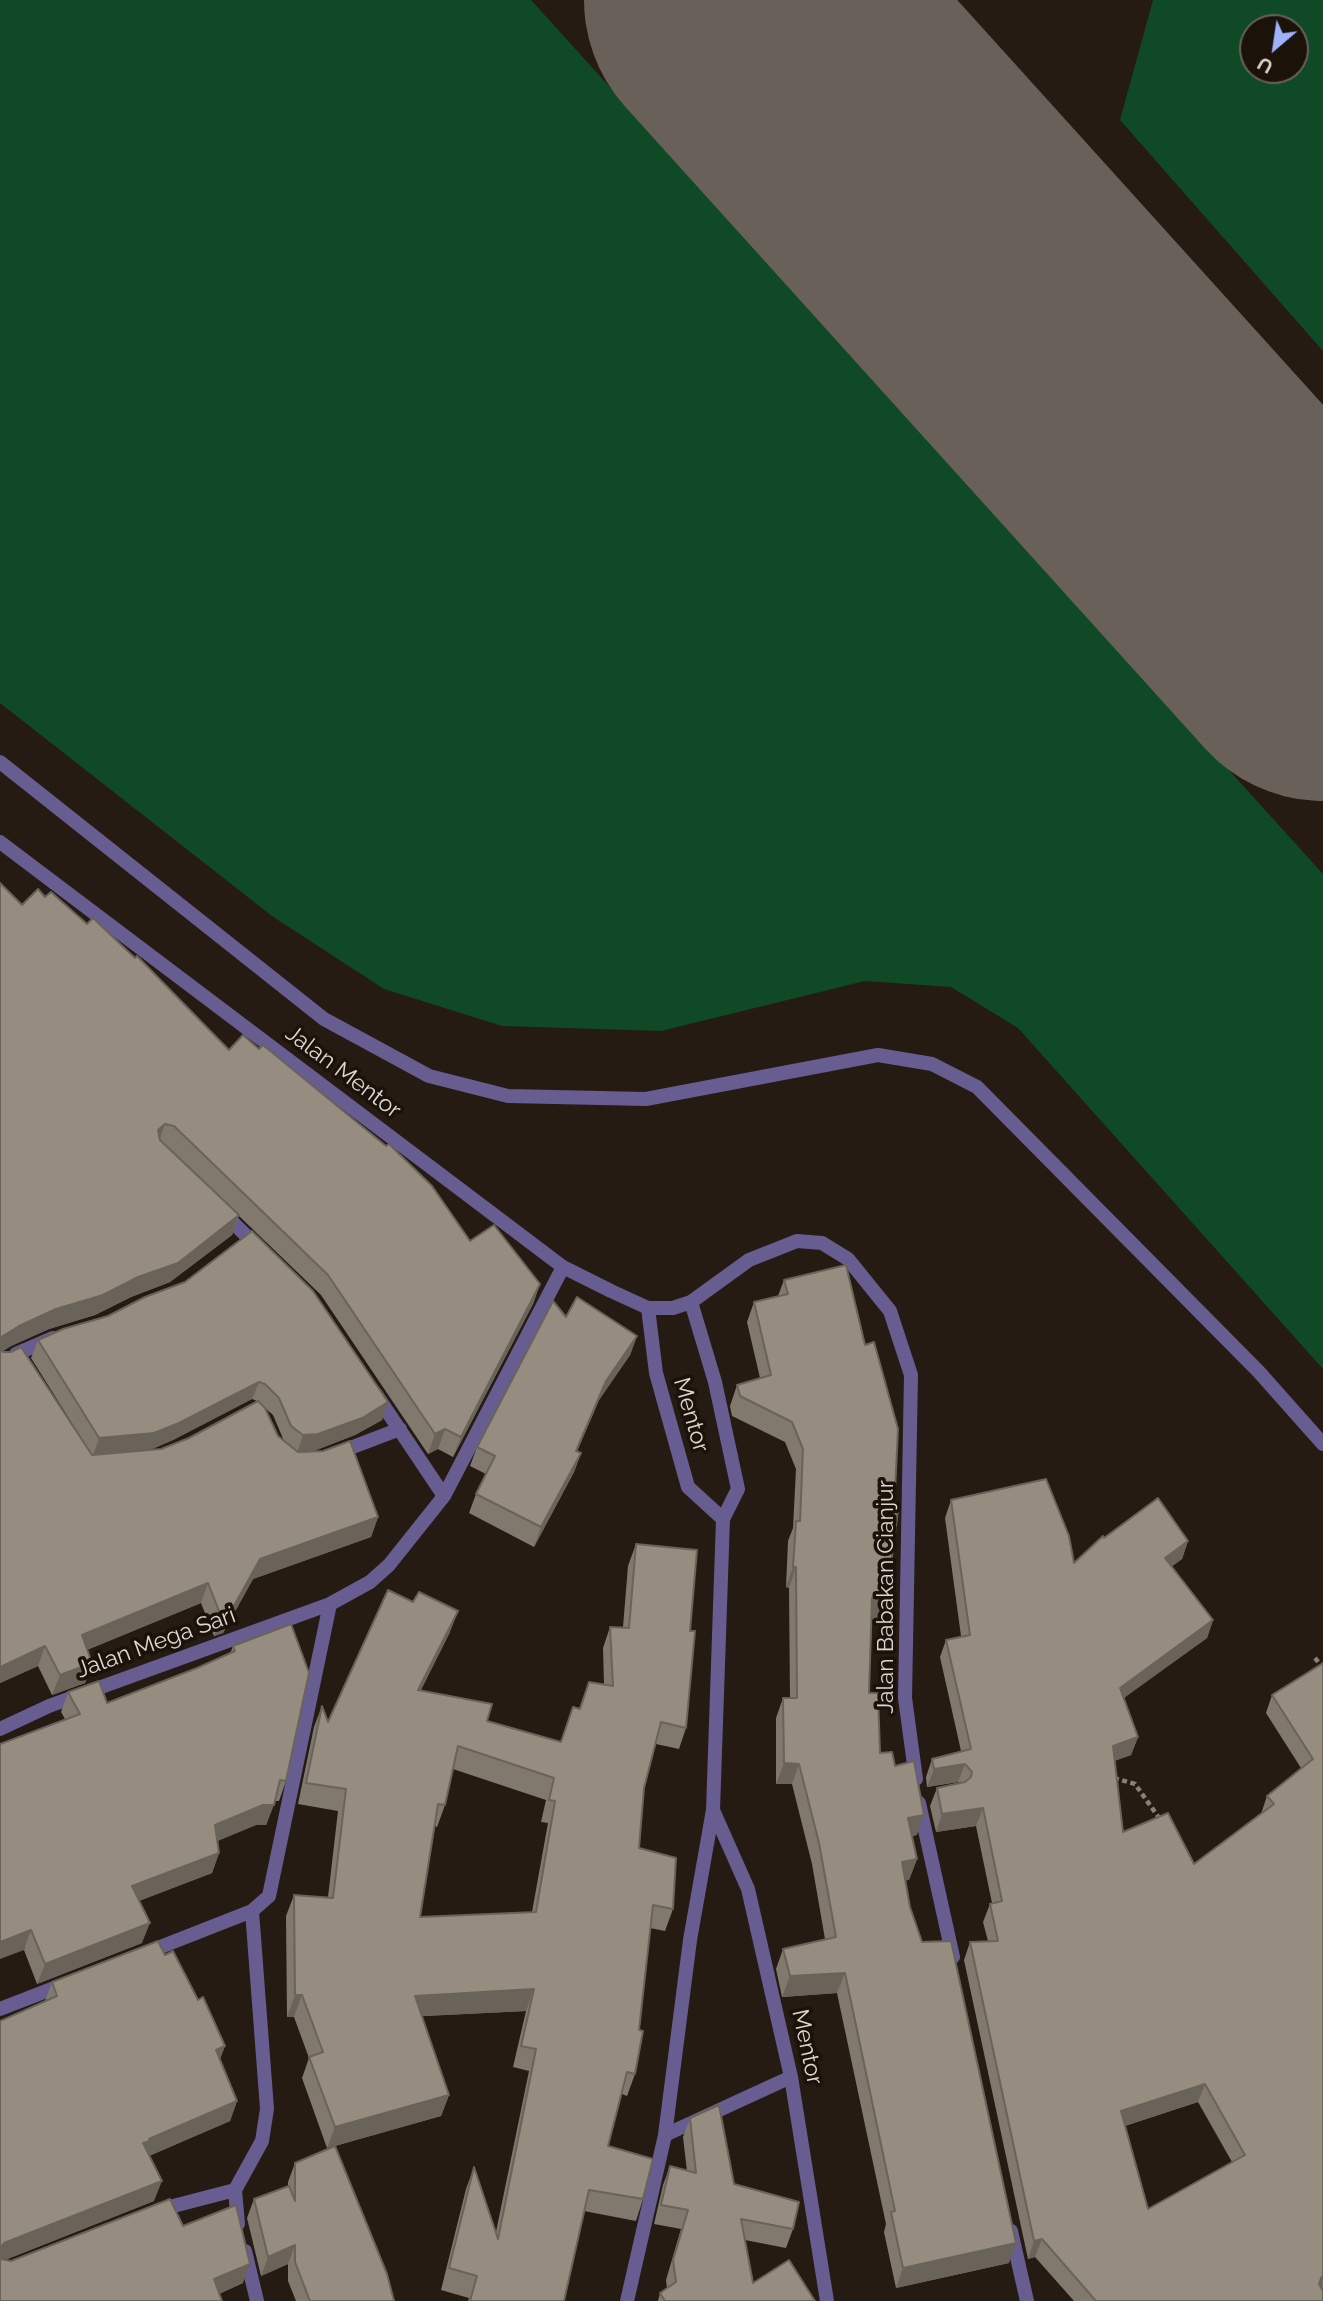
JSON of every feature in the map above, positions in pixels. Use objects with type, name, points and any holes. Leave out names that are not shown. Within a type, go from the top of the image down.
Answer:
[{"type":"street","points":[[0,762],[324,1018],[429,1076],[508,1096],[646,1099],[878,1055],[932,1064],[966,1081],[977,1087],[1240,1352],[1323,1444]]},
{"type":"street","name":"Jalan Mentor","points":[[0,842],[563,1267],[648,1308],[673,1308],[691,1302],[718,1283]]},
{"type":"street","points":[[207,1197],[242,1240],[266,1255]]},
{"type":"street","name":"Jalan Babakan Cianjur","points":[[718,1283],[749,1260],[797,1241],[822,1243],[848,1259],[890,1311],[911,1375],[905,1699],[957,1975]]},
{"type":"street","name":"Jalan Mega Sari","points":[[0,1729],[49,1706],[330,1604],[370,1581],[389,1564],[444,1496],[563,1267]]},
{"type":"street","name":"Mentor","points":[[627,2301],[664,2135],[690,1940],[713,1810],[723,1519],[738,1489],[715,1382],[691,1302]]},
{"type":"street","name":"Mentor","points":[[648,1308],[656,1373],[688,1487],[723,1519]]},
{"type":"street","points":[[0,1363],[19,1358],[64,1335]]},
{"type":"street","points":[[370,1385],[444,1496]]},
{"type":"street","points":[[327,1457],[400,1429]]},
{"type":"street","points":[[126,1960],[251,1911],[269,1896],[330,1604]]},
{"type":"street","name":"Mentor","points":[[713,1810],[748,1889],[791,2077],[827,2301]]},
{"type":"street","points":[[251,1911],[268,2109],[262,2141],[235,2190],[236,2212],[257,2301]]},
{"type":"street","points":[[0,2009],[75,1980]]},
{"type":"street","points":[[664,2135],[791,2077]]},
{"type":"street","points":[[145,2215],[169,2206],[235,2190]]},
{"type":"street","points":[[1009,2220],[1027,2301]]},
{"type":"path","points":[[1315,1657],[1323,1668]]},
{"type":"path","points":[[1105,1775],[1135,1784],[1165,1826]]},
{"type":"green space","points":[[0,0],[531,0],[1323,874],[1323,1369],[1018,1028],[951,987],[865,981],[661,1031],[502,1026],[384,989],[272,916],[0,703]]},
{"type":"green space","points":[[1153,0],[1323,0],[1323,351],[1120,120]]},
{"type":"building","points":[[0,883],[22,905],[38,889],[45,897],[51,892],[87,924],[93,918],[135,958],[137,956],[229,1050],[243,1035],[259,1049],[263,1045],[386,1146],[389,1144],[432,1186],[470,1241],[494,1225],[540,1284],[461,1437],[445,1429],[435,1434],[328,1275],[174,1126],[165,1124],[158,1130],[160,1140],[239,1215],[178,1263],[138,1277],[103,1295],[56,1309],[0,1338]]},
{"type":"building","points":[[252,1231],[313,1291],[388,1402],[362,1418],[318,1434],[303,1435],[291,1426],[279,1398],[265,1384],[259,1382],[154,1433],[99,1438],[38,1340],[63,1329],[108,1316],[145,1297],[185,1282]]},
{"type":"building","points":[[846,1265],[865,1345],[874,1342],[898,1429],[894,1511],[898,1510],[889,1600],[872,1598],[869,1693],[878,1693],[880,1753],[892,1752],[895,1766],[914,1761],[924,1815],[908,1818],[917,1859],[902,1862],[910,1907],[922,1942],[951,1941],[1016,2243],[903,2268],[891,2212],[895,2211],[845,1973],[790,1976],[783,1949],[836,1937],[819,1843],[799,1764],[784,1763],[783,1698],[797,1698],[796,1567],[793,1567],[796,1521],[800,1521],[803,1449],[792,1422],[740,1396],[737,1385],[771,1375],[754,1302],[788,1294],[784,1280]]},
{"type":"building","points":[[577,1297],[637,1336],[606,1381],[576,1451],[581,1453],[541,1527],[476,1494],[495,1456],[477,1447],[553,1301],[566,1317]]},
{"type":"building","points":[[21,1347],[92,1455],[161,1449],[189,1438],[258,1401],[265,1408],[278,1436],[298,1452],[323,1451],[350,1441],[378,1517],[260,1559],[230,1613],[221,1616],[208,1583],[82,1635],[92,1663],[60,1675],[45,1646],[0,1667],[0,1349],[3,1352],[11,1352]]},
{"type":"building","points":[[1046,1479],[1069,1536],[1074,1563],[1103,1536],[1104,1538],[1158,1498],[1188,1541],[1165,1558],[1213,1620],[1120,1688],[1138,1737],[1113,1746],[1123,1832],[1168,1813],[1194,1864],[1274,1804],[1267,1796],[1313,1759],[1272,1695],[1323,1663],[1323,2276],[1319,2284],[1323,2291],[1323,2301],[1096,2301],[1042,2239],[1034,2241],[970,1942],[998,1941],[990,1904],[1002,1901],[983,1808],[942,1814],[937,1788],[965,1782],[972,1772],[965,1764],[934,1769],[932,1759],[971,1749],[946,1640],[970,1635],[951,1500]],"holes":[[[1205,2084],[1245,2155],[1148,2209],[1121,2111]]]},
{"type":"building","points":[[636,1544],[697,1550],[690,1631],[695,1631],[686,1728],[661,1722],[644,1788],[639,1848],[676,1858],[673,1909],[653,1905],[639,2030],[643,2031],[635,2074],[627,2072],[608,2146],[653,2159],[643,2199],[589,2190],[564,2301],[470,2301],[477,2276],[449,2268],[474,2167],[498,2239],[536,2049],[521,2046],[534,1989],[415,1996],[449,2095],[335,2127],[309,2057],[323,2052],[302,1995],[295,1995],[294,1895],[333,1898],[346,1789],[306,1783],[322,1706],[328,1722],[388,1590],[413,1602],[419,1592],[458,1611],[418,1690],[492,1704],[487,1721],[561,1742],[573,1707],[580,1709],[589,1682],[613,1686],[610,1627],[629,1628]],"holes":[[[458,1746],[554,1778],[549,1800],[555,1801],[536,1912],[420,1917],[438,1804],[445,1805]]]},
{"type":"building","points":[[291,1624],[309,1673],[286,1781],[280,1780],[274,1805],[263,1805],[215,1825],[219,1853],[132,1886],[150,1923],[45,1964],[31,1930],[0,1942],[0,1744],[80,1714],[68,1692],[99,1681],[107,1703],[197,1668],[235,1651],[233,1646]]},
{"type":"building","points":[[158,1941],[165,1955],[173,1951],[198,2000],[203,1997],[225,2046],[216,2050],[237,2101],[143,2143],[162,2181],[4,2243],[0,2248],[0,2021],[57,1996],[52,1982]]},
{"type":"building","points":[[719,2105],[734,2184],[799,2202],[793,2229],[741,2219],[753,2283],[789,2260],[815,2301],[665,2301],[660,2293],[676,2282],[673,2260],[688,2210],[661,2205],[670,2166],[696,2173],[690,2118]]},
{"type":"building","points":[[335,2146],[387,2274],[394,2301],[310,2301],[295,2262],[295,2245],[268,2257],[254,2199],[289,2186],[295,2201],[295,2163]]},
{"type":"building","points":[[170,2199],[183,2226],[236,2205],[250,2264],[214,2279],[222,2301],[0,2301],[0,2257],[11,2261]]},
{"type":"runway","points":[[743,0],[1323,642]]}]
